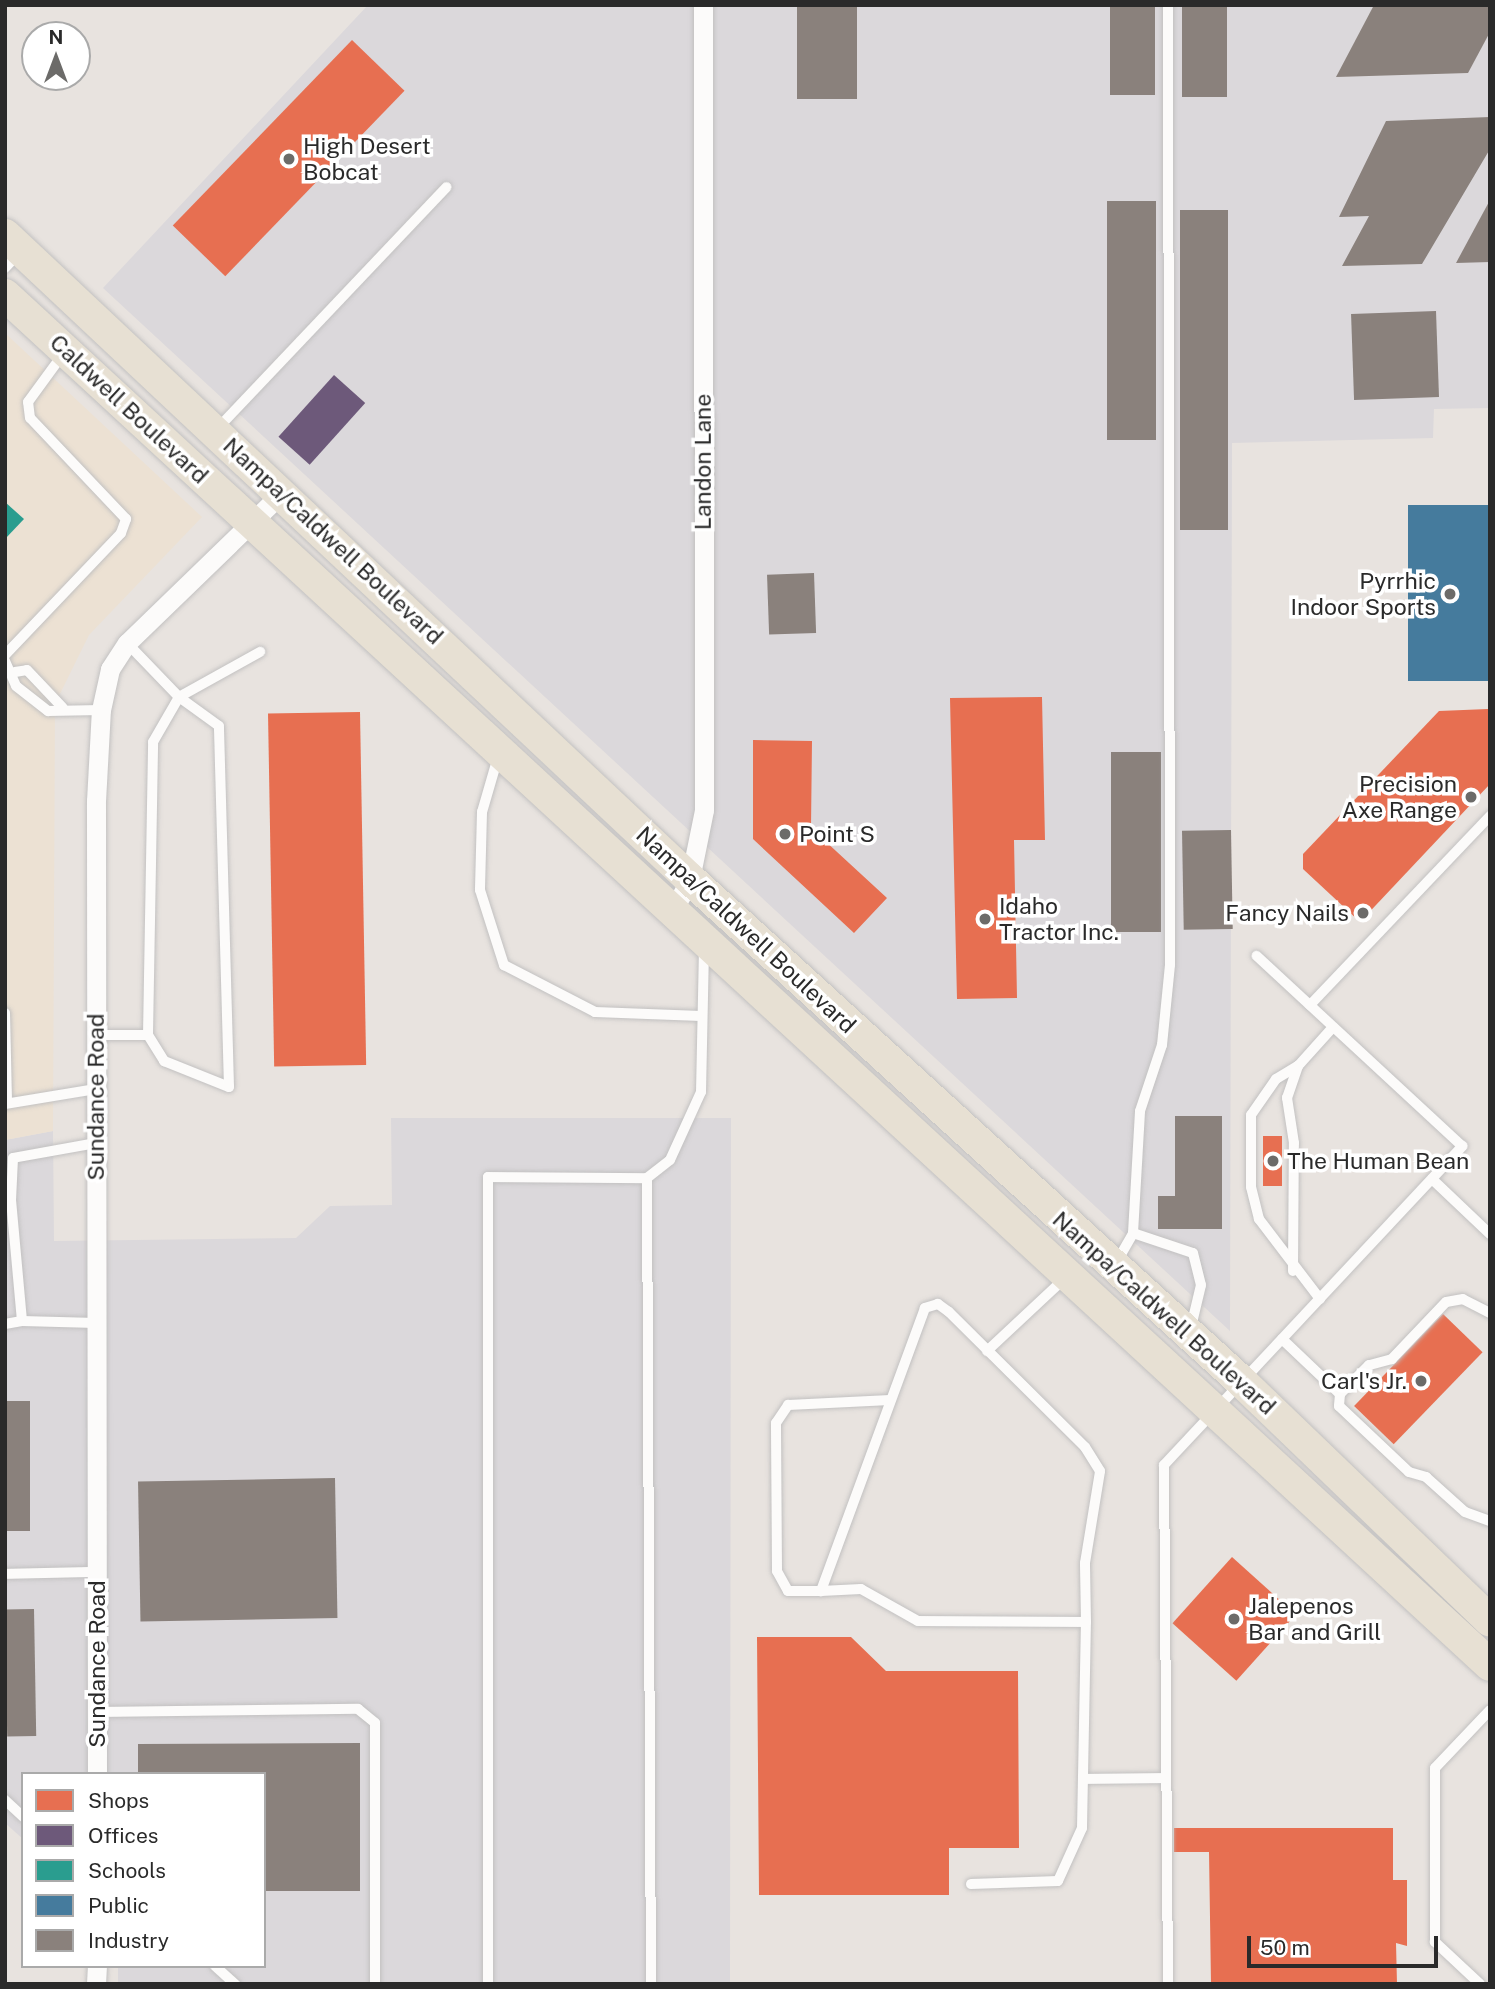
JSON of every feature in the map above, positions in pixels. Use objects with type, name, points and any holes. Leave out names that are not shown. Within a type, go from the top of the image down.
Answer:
[{"type":"main road","name":"Nampa/Caldwell Boulevard","points":[[11,251],[215,431],[690,879],[1242,1382],[1490,1621]]},
{"type":"main road","name":"Caldwell Boulevard","points":[[5,295],[252,523]]},
{"type":"main road","name":"Nampa/Caldwell Boulevard","points":[[252,523],[1490,1665]]},
{"type":"street","name":"Landon Lane","points":[[672,912],[690,879],[704,810],[703,5]]},
{"type":"street","name":"Sundance Road","points":[[97,1772],[96,1035],[101,710],[110,668],[127,643],[282,493]]},
{"type":"lane","points":[[1114,1266],[1133,1233],[1140,1111],[1161,1045],[1171,965],[1168,5]]},
{"type":"lane","points":[[215,431],[447,187]]},
{"type":"lane","points":[[5,655],[121,533],[126,519],[30,418],[28,402],[65,350]]},
{"type":"lane","points":[[127,643],[179,697],[219,726],[229,1087],[164,1061],[148,1035],[153,742],[179,697],[260,652]]},
{"type":"lane","points":[[5,661],[15,672],[16,686],[48,711],[63,708],[101,710]]},
{"type":"lane","points":[[15,672],[27,670],[63,708]]},
{"type":"lane","points":[[499,752],[482,811],[480,890],[504,965],[595,1012],[701,1016]]},
{"type":"lane","points":[[1310,1005],[1490,816]]},
{"type":"lane","points":[[488,1984],[488,1177],[647,1178],[670,1160],[701,1092],[705,942]]},
{"type":"lane","points":[[1168,1984],[1164,1465],[1462,1146],[1257,956]]},
{"type":"lane","points":[[5,1013],[6,1104],[96,1089]]},
{"type":"lane","points":[[1320,1299],[1293,1271],[1259,1219],[1251,1187],[1251,1115],[1276,1079],[1298,1066],[1334,1027]]},
{"type":"lane","points":[[96,1035],[148,1035]]},
{"type":"lane","points":[[1293,1271],[1294,1143],[1287,1098],[1298,1066]]},
{"type":"lane","points":[[22,1321],[13,1256],[9,1159],[96,1143]]},
{"type":"lane","points":[[647,1178],[651,1984]]},
{"type":"lane","points":[[1432,1179],[1490,1234]]},
{"type":"lane","points":[[1133,1233],[1193,1253],[1201,1285],[1190,1334]]},
{"type":"lane","points":[[988,1351],[1067,1277]]},
{"type":"lane","points":[[1490,1313],[1463,1299],[1446,1302],[1392,1359],[1369,1365],[1340,1394],[1339,1406],[1409,1472],[1426,1477],[1465,1512],[1490,1521]]},
{"type":"lane","points":[[821,1591],[925,1308],[938,1304],[1085,1447],[1100,1471],[1085,1563],[1082,1828],[1058,1881],[971,1884]]},
{"type":"lane","points":[[5,1324],[22,1321],[96,1323]]},
{"type":"lane","points":[[1282,1339],[1340,1394]]},
{"type":"lane","points":[[890,1399],[788,1405],[776,1423],[777,1572],[788,1591],[861,1589],[918,1621],[1086,1622]]},
{"type":"lane","points":[[5,1574],[96,1572]]},
{"type":"lane","points":[[97,1712],[358,1709],[375,1723],[375,1984]]},
{"type":"lane","points":[[1480,1984],[1434,1942],[1435,1768],[1490,1710]]},
{"type":"lane","points":[[1083,1779],[1165,1778]]},
{"type":"lane","points":[[5,1800],[21,1815]]},
{"type":"lane","points":[[217,1968],[235,1984]]},
{"type":"shaded area","points":[[368,5],[1490,5],[1490,408],[1434,409],[1433,438],[1232,443],[1230,1331],[103,288]]},
{"type":"shaded area","points":[[5,333],[202,517],[89,635],[55,704],[53,1131],[5,1140]]},
{"type":"shaded area","points":[[391,1118],[731,1118],[730,1984],[118,1984],[118,1968],[266,1968],[266,1772],[21,1772],[21,1837],[5,1823],[5,1140],[53,1131],[54,1241],[296,1238],[330,1206],[392,1205]]},
{"type":"building: Shops","name":"High Desert Bobcat","points":[[352,40],[405,91],[225,276],[173,226]]},
{"type":"building: Shops","name":"Idaho Tractor Inc.","points":[[1042,697],[1045,840],[1014,840],[1017,998],[957,999],[950,698]]},
{"type":"building: Shops","points":[[1488,709],[1490,784],[1360,922],[1303,869],[1303,854],[1439,711]]},
{"type":"building: Shops","points":[[360,712],[366,1065],[274,1067],[268,714]]},
{"type":"building: Shops","name":"Point S","points":[[753,740],[812,741],[811,828],[887,898],[854,933],[753,839]]},
{"type":"building: Shops","name":"The Human Bean","points":[[1263,1136],[1282,1136],[1282,1186],[1263,1186]]},
{"type":"building: Shops","name":"Carl's Jr.","points":[[1443,1314],[1483,1352],[1394,1444],[1354,1406]]},
{"type":"building: Shops","name":"Jalepenos Bar and Grill","points":[[1232,1557],[1296,1615],[1236,1681],[1172,1623]]},
{"type":"building: Shops","points":[[757,1637],[851,1637],[886,1671],[1018,1671],[1019,1848],[949,1848],[949,1895],[759,1895]]},
{"type":"building: Shops","points":[[1174,1828],[1393,1828],[1393,1880],[1407,1880],[1407,1946],[1396,1943],[1397,1984],[1211,1984],[1209,1852],[1174,1852]]},
{"type":"building: Offices","points":[[334,375],[365,403],[310,465],[278,437]]},
{"type":"building: Schools","points":[[5,502],[24,519],[5,539]]},
{"type":"building: Public","name":"Pyrrhic Indoor Sports","points":[[1408,505],[1490,505],[1490,681],[1408,681]]},
{"type":"building: Industry","points":[[797,5],[857,5],[857,99],[797,99]]},
{"type":"building: Industry","points":[[1110,5],[1155,5],[1155,95],[1110,95]]},
{"type":"building: Industry","points":[[1182,5],[1227,5],[1227,97],[1182,97]]},
{"type":"building: Industry","points":[[1374,5],[1490,5],[1490,32],[1468,73],[1336,77]]},
{"type":"building: Industry","points":[[1490,117],[1490,149],[1422,264],[1342,266],[1369,216],[1339,217],[1386,121]]},
{"type":"building: Industry","points":[[1490,200],[1490,262],[1456,263]]},
{"type":"building: Industry","points":[[1107,201],[1156,201],[1156,440],[1107,440]]},
{"type":"building: Industry","points":[[1180,210],[1228,210],[1228,530],[1180,530]]},
{"type":"building: Industry","points":[[1436,311],[1439,397],[1354,400],[1351,314]]},
{"type":"building: Industry","points":[[814,573],[816,633],[769,635],[767,575]]},
{"type":"building: Industry","points":[[1111,752],[1161,752],[1161,932],[1111,932]]},
{"type":"building: Industry","points":[[1231,830],[1233,929],[1184,930],[1182,831]]},
{"type":"building: Industry","points":[[1175,1116],[1222,1116],[1222,1229],[1158,1229],[1158,1196],[1175,1196]]},
{"type":"building: Industry","points":[[5,1401],[30,1401],[30,1531],[5,1531]]},
{"type":"building: Industry","points":[[335,1478],[337,1618],[140,1621],[138,1481]]},
{"type":"building: Industry","points":[[34,1609],[36,1736],[7,1736],[5,1610]]},
{"type":"building: Industry","points":[[360,1743],[360,1891],[266,1891],[266,1772],[138,1772],[138,1744]]},
{"type":"place","name":"High Desert Bobcat","points":[[289,159]]},
{"type":"place","name":"Pyrrhic Indoor Sports","points":[[1450,594]]},
{"type":"place","name":"Precision Axe Range","points":[[1471,797]]},
{"type":"place","name":"Point S","points":[[785,834]]},
{"type":"place","name":"Fancy Nails","points":[[1363,913]]},
{"type":"place","name":"Idaho Tractor Inc.","points":[[985,919]]},
{"type":"place","name":"The Human Bean","points":[[1273,1161]]},
{"type":"place","name":"Carl's Jr.","points":[[1421,1381]]},
{"type":"place","name":"Jalepenos Bar and Grill","points":[[1234,1619]]}]
